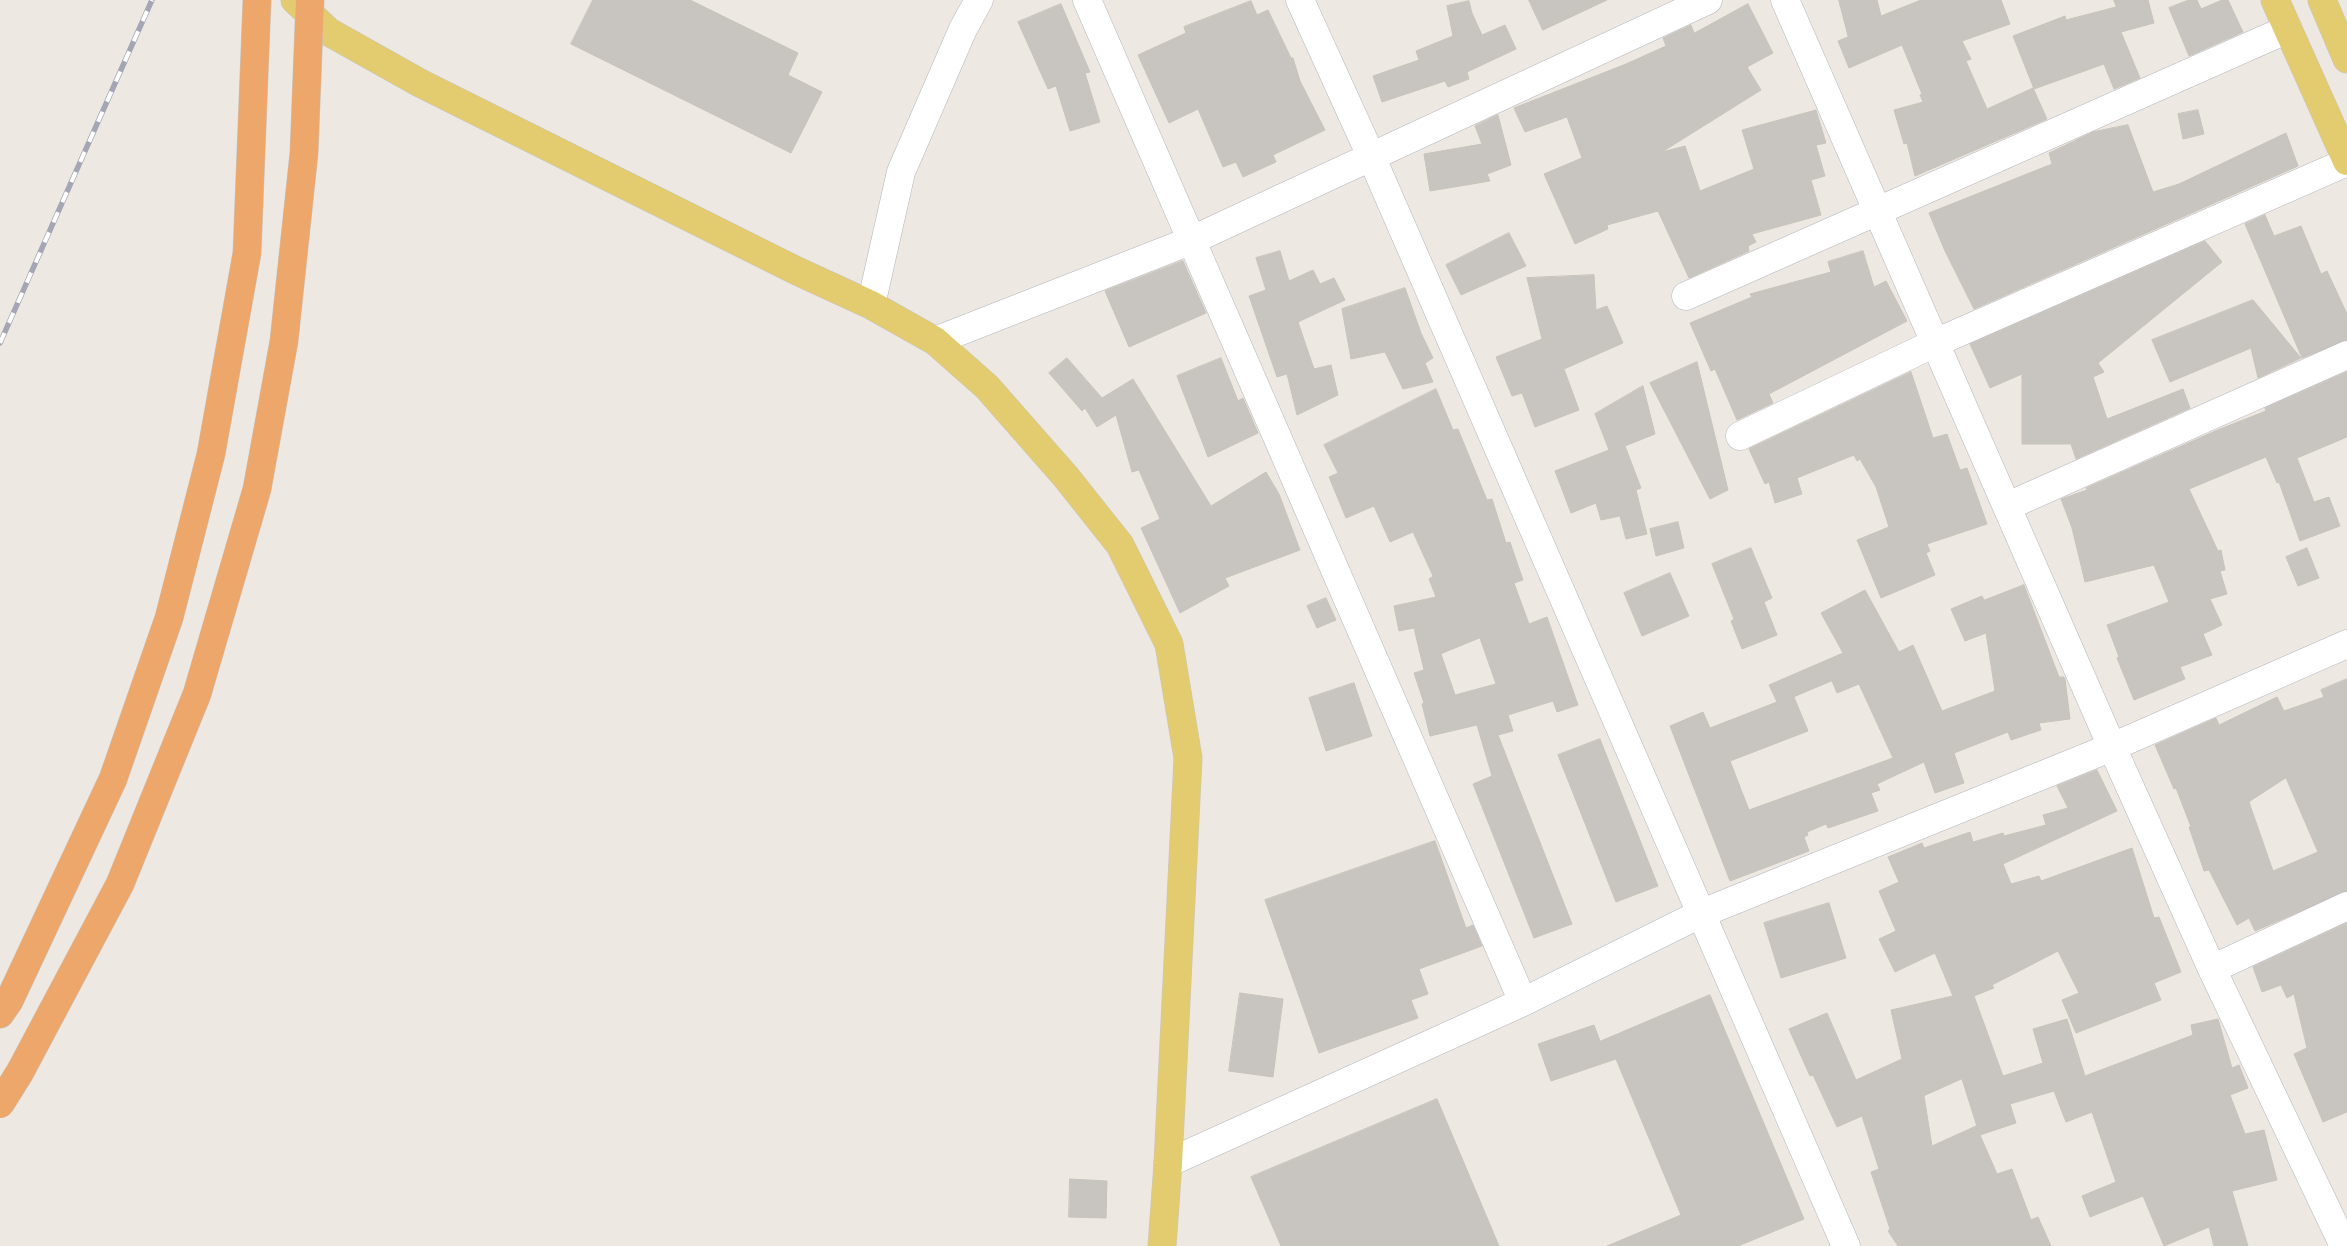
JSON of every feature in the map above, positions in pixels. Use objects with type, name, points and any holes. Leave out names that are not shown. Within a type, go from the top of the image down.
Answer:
[{"type":"highway","points":[[0,1014],[8,1001],[113,779],[169,618],[211,454],[247,253],[257,0]]},
{"type":"highway","points":[[0,1104],[20,1072],[120,884],[197,694],[258,489],[286,321],[304,153],[310,0]]},
{"type":"main road","points":[[295,0],[329,32],[420,83],[797,271],[871,305],[935,341],[986,387],[1066,477],[1120,545],[1169,644],[1188,758],[1168,1163],[1162,1246]]},
{"type":"main road","points":[[2275,0],[2347,161]]},
{"type":"main road","points":[[2322,0],[2347,59]]},
{"type":"street","points":[[871,305],[901,172],[963,29],[978,0]]},
{"type":"street","points":[[1087,0],[1190,241],[1523,1002]]},
{"type":"street","points":[[1300,0],[1371,156],[1846,1246]]},
{"type":"street","points":[[935,341],[1190,241],[1708,0]]},
{"type":"street","points":[[1784,0],[2008,506],[2112,747],[2212,969],[2344,1246]]},
{"type":"street","points":[[1686,296],[2288,29]]},
{"type":"street","points":[[1740,436],[1935,343],[2347,161]]},
{"type":"street","points":[[2008,506],[2347,355]]},
{"type":"street","points":[[1168,1163],[1523,1002],[1700,914],[2112,747],[2347,644]]},
{"type":"street","points":[[2212,969],[2347,906]]},
{"type":"building","points":[[593,0],[690,0],[798,53],[788,75],[822,92],[791,153],[571,44]]},
{"type":"building","points":[[1529,0],[1607,0],[1543,30]]},
{"type":"building","points":[[1839,0],[1877,0],[1881,16],[1921,0],[2001,0],[2010,24],[1962,41],[1971,59],[1966,61],[1987,109],[2033,88],[2047,119],[1915,176],[1907,143],[1904,144],[1894,110],[1923,102],[1920,95],[1922,94],[1902,45],[1849,68],[1838,41],[1848,37]]},
{"type":"building","points":[[2114,0],[2148,0],[2154,23],[2121,32],[2140,78],[2114,89],[2104,64],[2034,89],[2013,36],[2065,16],[2066,20],[2116,7]]},
{"type":"building","points":[[2189,0],[2197,0],[2201,9],[2222,0],[2228,0],[2243,32],[2189,56],[2169,8]]},
{"type":"building","points":[[1251,1],[1257,15],[1268,10],[1291,58],[1293,58],[1300,81],[1325,130],[1273,155],[1276,162],[1243,177],[1236,162],[1223,167],[1198,109],[1169,123],[1138,55],[1186,33],[1184,27]]},
{"type":"building","points":[[1469,1],[1482,35],[1505,25],[1516,49],[1467,72],[1469,79],[1448,87],[1445,81],[1382,102],[1373,76],[1419,60],[1416,51],[1453,36],[1447,6]]},
{"type":"building","points":[[1061,4],[1090,72],[1085,73],[1100,122],[1070,131],[1056,86],[1048,89],[1018,22]]},
{"type":"building","points":[[1748,4],[1773,53],[1747,67],[1761,90],[1662,152],[1685,146],[1700,191],[1754,169],[1742,130],[1816,110],[1826,143],[1816,145],[1825,176],[1811,180],[1821,215],[1752,234],[1756,242],[1748,246],[1749,251],[1689,278],[1658,211],[1607,225],[1608,229],[1575,244],[1544,174],[1582,158],[1567,117],[1525,132],[1514,108],[1626,64],[1666,46],[1663,38],[1691,25],[1694,33]]},
{"type":"building","points":[[2198,110],[2204,134],[2183,139],[2178,114]]},
{"type":"building","points":[[1498,115],[1511,165],[1487,174],[1490,181],[1430,191],[1424,154],[1482,144],[1475,126]]},
{"type":"building","points":[[2128,125],[2153,192],[2179,184],[2286,133],[2298,166],[1974,309],[1945,251],[1929,213],[2052,164],[2049,153],[2093,132]]},
{"type":"building","points":[[2265,215],[2274,236],[2301,226],[2321,274],[2327,271],[2347,314],[2347,340],[2302,358],[2245,224]]},
{"type":"building","points":[[1509,233],[1526,266],[1461,295],[1446,265]]},
{"type":"building","points":[[2205,241],[2222,262],[2098,363],[2104,372],[2093,377],[2107,419],[2183,389],[2190,408],[2076,459],[2071,444],[2022,444],[2022,374],[1990,388],[1970,344]]},
{"type":"building","points":[[1280,251],[1289,281],[1313,270],[1320,284],[1334,278],[1345,300],[1298,322],[1314,369],[1331,365],[1338,395],[1297,415],[1287,374],[1277,377],[1249,296],[1266,290],[1256,258]]},
{"type":"building","points":[[1863,251],[1874,287],[1886,281],[1907,321],[1769,394],[1773,403],[1737,420],[1715,369],[1711,371],[1690,323],[1752,297],[1750,294],[1831,272],[1828,262]]},
{"type":"building","points":[[1183,261],[1206,313],[1129,347],[1105,291]]},
{"type":"building","points":[[1594,275],[1596,310],[1607,306],[1623,343],[1564,369],[1579,410],[1535,427],[1522,393],[1512,396],[1496,357],[1542,339],[1527,278]]},
{"type":"building","points":[[1405,288],[1421,333],[1433,358],[1425,363],[1433,382],[1403,389],[1385,352],[1351,359],[1342,309]]},
{"type":"building","points":[[2253,300],[2301,358],[2258,378],[2251,348],[2170,382],[2152,340]]},
{"type":"building","points":[[1067,358],[1102,398],[1133,379],[1211,506],[1266,472],[1279,494],[1300,550],[1225,578],[1229,586],[1180,613],[1141,528],[1160,519],[1139,470],[1132,472],[1116,415],[1097,427],[1085,408],[1082,411],[1049,373]]},
{"type":"building","points":[[1221,358],[1238,401],[1243,398],[1258,433],[1208,457],[1177,376]]},
{"type":"building","points":[[1697,362],[1728,490],[1710,499],[1650,383]]},
{"type":"building","points":[[1911,372],[1933,438],[1947,434],[1960,470],[1967,468],[1987,524],[1927,544],[1930,551],[1926,553],[1935,575],[1881,598],[1857,540],[1889,527],[1876,487],[1860,459],[1857,461],[1854,455],[1797,478],[1802,494],[1775,503],[1769,482],[1765,484],[1749,449]]},
{"type":"building","points":[[2347,372],[2347,437],[2297,458],[2314,502],[2329,497],[2340,526],[2300,541],[2279,482],[2277,483],[2266,457],[2189,489],[2218,551],[2221,550],[2225,570],[2220,571],[2227,594],[2210,599],[2222,625],[2203,634],[2212,655],[2180,667],[2185,679],[2134,700],[2117,658],[2119,657],[2107,625],[2169,602],[2154,565],[2085,582],[2072,528],[2061,499],[2087,490],[2086,488],[2220,429],[2266,411],[2265,408]]},
{"type":"building","points":[[1643,386],[1655,434],[1625,446],[1641,488],[1636,490],[1647,534],[1626,539],[1620,516],[1601,520],[1596,503],[1571,513],[1555,471],[1609,450],[1595,414]]},
{"type":"building","points":[[1436,389],[1453,430],[1458,429],[1487,500],[1492,499],[1506,543],[1510,542],[1523,580],[1514,583],[1529,624],[1547,617],[1578,705],[1557,712],[1553,701],[1508,715],[1513,731],[1498,735],[1572,924],[1534,938],[1473,784],[1492,776],[1477,725],[1430,736],[1422,704],[1424,703],[1414,673],[1424,670],[1414,628],[1399,631],[1394,606],[1436,597],[1429,579],[1433,576],[1413,532],[1390,542],[1374,506],[1346,518],[1329,477],[1338,473],[1324,445]],"holes":[[[1480,638],[1496,684],[1455,695],[1441,654]]]},
{"type":"building","points":[[1678,522],[1684,548],[1656,556],[1650,529]]},
{"type":"building","points":[[1751,548],[1772,598],[1764,602],[1777,635],[1742,649],[1731,621],[1734,619],[1712,564]]},
{"type":"building","points":[[2307,548],[2319,578],[2298,586],[2286,557]]},
{"type":"building","points":[[1670,573],[1689,616],[1642,636],[1624,593]]},
{"type":"building","points":[[2024,585],[2059,677],[2064,677],[2065,679],[2070,719],[2039,723],[2041,730],[2011,740],[2008,732],[1954,753],[1964,783],[1935,793],[1924,762],[1877,784],[1880,790],[1871,793],[1878,811],[1828,828],[1826,824],[1807,832],[1808,835],[1804,837],[1809,851],[1730,881],[1670,726],[1703,712],[1710,728],[1777,702],[1769,685],[1843,653],[1821,613],[1865,590],[1899,652],[1913,645],[1942,711],[1995,691],[1986,633],[1965,641],[1951,609],[1982,596],[1984,600]],"holes":[[[1832,681],[1837,693],[1859,684],[1893,758],[1749,810],[1730,761],[1808,731],[1794,697]]]},
{"type":"building","points":[[1326,598],[1336,620],[1317,628],[1307,606]]},
{"type":"building","points":[[2347,679],[2347,891],[2255,931],[2249,918],[2237,925],[2209,870],[2204,871],[2189,827],[2191,827],[2176,788],[2174,789],[2155,745],[2216,718],[2219,725],[2277,697],[2284,711],[2324,697],[2321,690]],"holes":[[[2286,778],[2318,852],[2273,871],[2249,802]]]},
{"type":"building","points":[[1354,683],[1372,736],[1326,751],[1309,698]]},
{"type":"building","points":[[1600,739],[1658,886],[1616,902],[1558,755]]},
{"type":"building","points":[[2097,770],[2117,811],[2003,864],[2011,884],[2039,876],[2041,881],[2132,848],[2154,918],[2159,917],[2181,972],[2154,983],[2161,1000],[2076,1033],[2062,1000],[2079,993],[2058,951],[1992,985],[1994,988],[1974,996],[2003,1076],[2043,1063],[2033,1029],[2067,1019],[2085,1076],[2193,1035],[2191,1025],[2218,1019],[2232,1068],[2239,1065],[2248,1088],[2230,1095],[2245,1134],[2264,1130],[2277,1180],[2232,1191],[2248,1246],[2214,1246],[2209,1227],[2164,1246],[2143,1196],[2090,1217],[2082,1196],[2116,1182],[2092,1112],[2066,1122],[2054,1091],[2010,1104],[2016,1123],[1980,1135],[1997,1174],[2012,1169],[2031,1220],[2038,1217],[2051,1246],[1898,1246],[1888,1231],[1890,1229],[1871,1172],[1879,1169],[1862,1116],[1837,1127],[1813,1075],[1810,1076],[1789,1029],[1827,1013],[1856,1080],[1902,1059],[1891,1010],[1953,996],[1935,953],[1895,972],[1879,939],[1896,931],[1879,891],[1899,882],[1888,857],[1922,843],[1924,848],[1970,832],[1973,842],[2003,833],[2004,836],[2046,825],[2043,815],[2068,808],[2057,786]],"holes":[[[1962,1079],[1979,1133],[1976,1126],[1932,1146],[1924,1096]]]},
{"type":"building","points":[[1435,841],[1466,928],[1473,925],[1482,946],[1419,969],[1428,994],[1411,1000],[1418,1018],[1319,1053],[1265,900]]},
{"type":"building","points":[[1829,903],[1846,958],[1781,978],[1764,923]]},
{"type":"building","points":[[2347,923],[2347,1112],[2323,1122],[2294,1054],[2307,1048],[2294,994],[2287,998],[2281,985],[2262,992],[2253,967]]},
{"type":"building","points":[[1240,993],[1283,999],[1273,1077],[1229,1071]]},
{"type":"building","points":[[1710,995],[1804,1219],[1738,1246],[1607,1246],[1681,1215],[1616,1059],[1551,1081],[1538,1044],[1594,1025],[1600,1041]]},
{"type":"building","points":[[1437,1099],[1499,1246],[1281,1246],[1251,1177]]},
{"type":"building","points":[[1070,1179],[1107,1181],[1106,1218],[1069,1217]]},
{"type":"railway","points":[[0,343],[152,0]]}]
